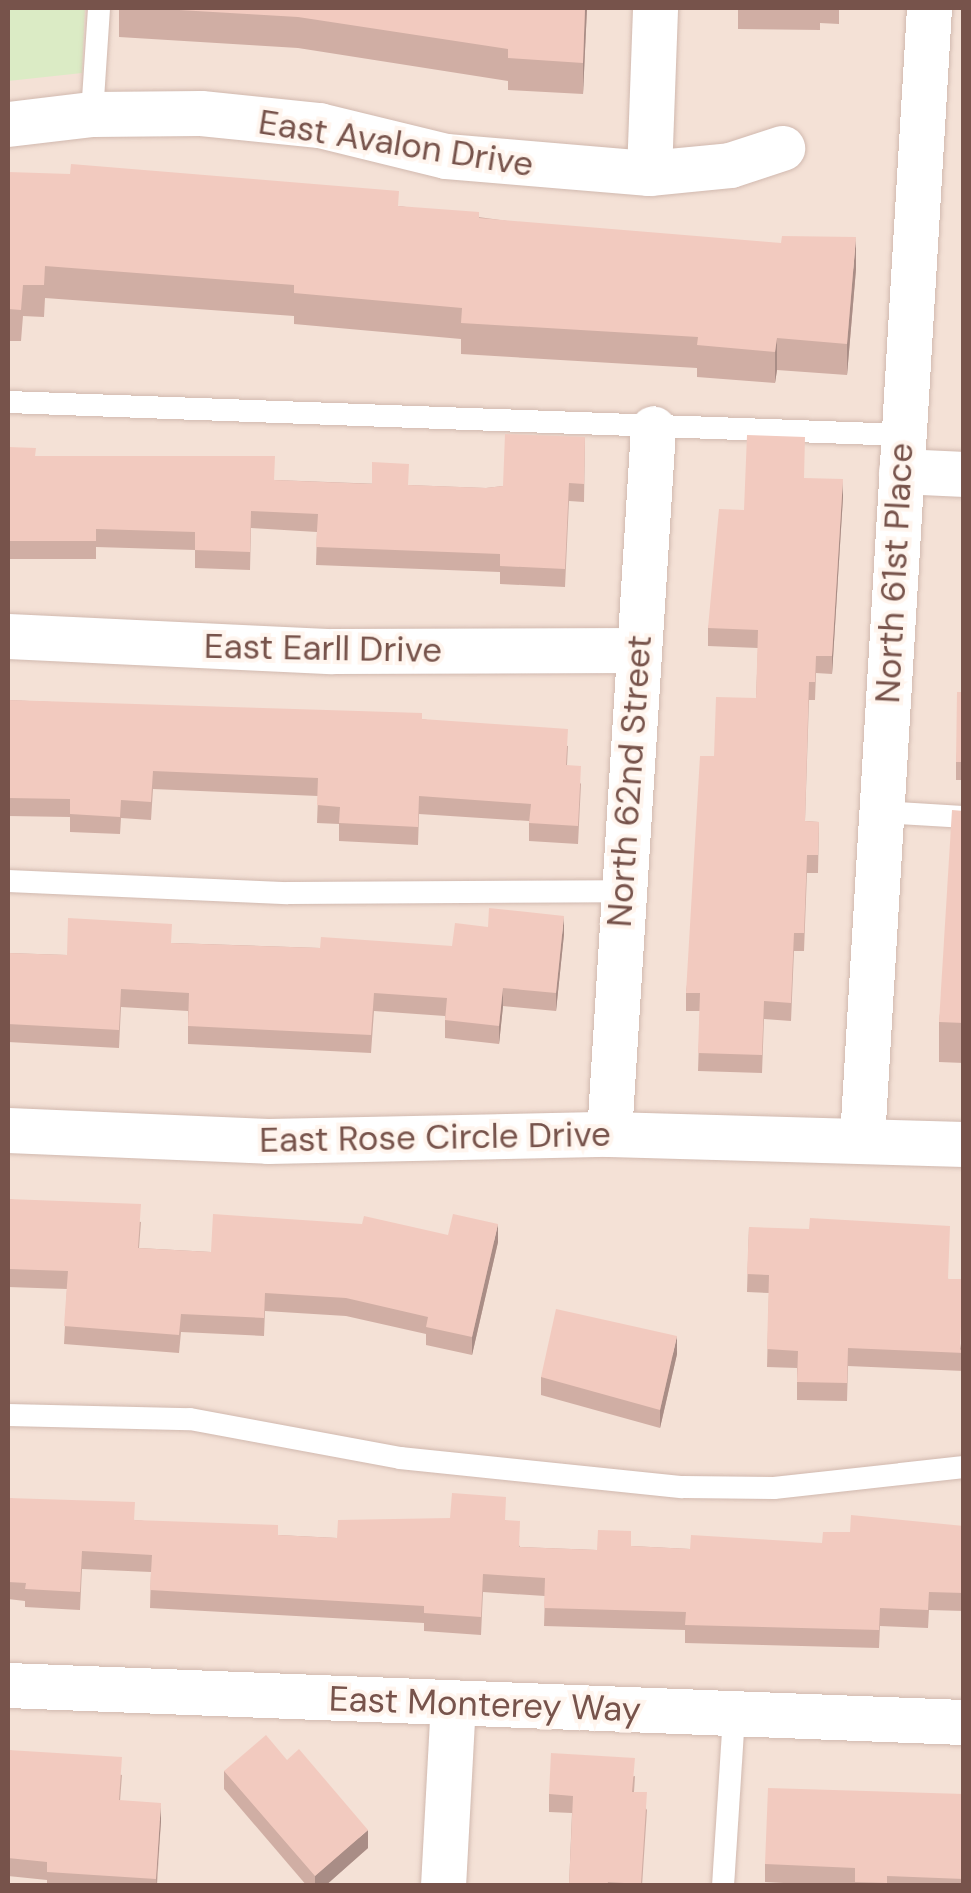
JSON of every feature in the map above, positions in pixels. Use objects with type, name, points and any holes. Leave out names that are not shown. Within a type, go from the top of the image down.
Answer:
[{"type":"street","points":[[649,173],[656,8]]},
{"type":"street","name":"North 61st Place","points":[[862,1139],[928,8]]},
{"type":"street","name":"East Avalon Drive","points":[[8,124],[92,114],[220,115],[319,126],[446,156],[649,173],[730,165],[782,148]]},
{"type":"street","name":"North 62nd Street","points":[[609,1134],[620,890],[653,428]]},
{"type":"street","points":[[902,453],[964,474]]},
{"type":"street","name":"East Earll Drive","points":[[8,636],[332,651],[639,650]]},
{"type":"street","name":"East Rose Circle Drive","points":[[8,1130],[268,1140],[609,1134],[964,1144]]},
{"type":"street","name":"East Monterey Way","points":[[8,1685],[964,1722]]},
{"type":"street","points":[[442,1886],[453,1702]]},
{"type":"lane","points":[[92,114],[99,8]]},
{"type":"lane","points":[[8,402],[653,428],[902,453]]},
{"type":"lane","points":[[880,812],[964,817]]},
{"type":"lane","points":[[8,882],[288,893],[620,890]]},
{"type":"lane","points":[[8,1415],[190,1419],[400,1458],[682,1488],[774,1488],[964,1467]]},
{"type":"lane","points":[[724,1886],[734,1714]]},
{"type":"shaded area","points":[[8,8],[963,8],[963,1885],[8,1886]]},
{"type":"green space","points":[[8,8],[85,8],[82,73],[8,81]]},
{"type":"building","points":[[145,8],[585,8],[583,63],[508,58],[508,49],[298,17]]},
{"type":"building","points":[[71,164],[399,191],[398,206],[479,212],[479,218],[781,243],[782,236],[856,237],[847,344],[777,338],[775,352],[697,345],[698,337],[461,323],[462,308],[294,293],[294,285],[45,266],[44,285],[23,285],[21,310],[8,309],[8,172],[70,174]]},
{"type":"building","points":[[505,434],[585,437],[584,484],[569,483],[565,569],[500,566],[500,554],[316,547],[318,514],[251,511],[250,552],[195,550],[195,532],[96,529],[96,541],[8,541],[8,447],[36,448],[35,456],[275,456],[274,480],[372,484],[372,462],[409,464],[408,485],[486,488],[503,486]]},
{"type":"building","points":[[747,435],[805,437],[804,478],[843,479],[832,656],[816,656],[815,682],[809,682],[805,821],[819,822],[818,855],[807,855],[804,933],[794,933],[791,1003],[764,1001],[762,1055],[698,1053],[700,993],[686,993],[700,756],[714,756],[716,697],[756,698],[758,630],[708,628],[719,509],[744,510]]},
{"type":"building","points":[[957,692],[964,692],[964,762],[956,762]]},
{"type":"building","points":[[8,700],[422,713],[422,719],[568,729],[566,765],[581,766],[578,826],[529,823],[531,804],[419,796],[418,827],[339,823],[340,807],[317,805],[318,778],[153,771],[151,802],[121,800],[120,817],[70,814],[70,799],[8,798]]},
{"type":"building","points":[[952,810],[964,811],[964,1023],[939,1022]]},
{"type":"building","points":[[489,908],[564,916],[556,993],[503,988],[499,1026],[445,1020],[447,998],[374,993],[371,1035],[188,1026],[189,993],[121,989],[119,1030],[8,1024],[8,953],[67,955],[68,918],[172,924],[171,943],[320,948],[321,937],[452,946],[455,923],[488,927]]},
{"type":"building","points":[[8,1199],[141,1204],[138,1248],[211,1252],[213,1214],[362,1224],[364,1216],[448,1235],[453,1214],[498,1224],[472,1337],[426,1327],[428,1317],[346,1298],[265,1293],[264,1318],[181,1314],[179,1335],[64,1326],[68,1271],[8,1269]]},
{"type":"building","points":[[810,1218],[950,1226],[948,1279],[963,1279],[960,1350],[964,1347],[964,1353],[848,1348],[847,1383],[797,1382],[798,1351],[767,1349],[769,1275],[747,1274],[749,1227],[809,1229]]},
{"type":"building","points":[[556,1309],[677,1336],[660,1410],[541,1377]]},
{"type":"building","points":[[452,1493],[506,1497],[505,1520],[520,1521],[519,1547],[597,1550],[598,1530],[631,1531],[631,1546],[690,1549],[691,1535],[822,1543],[823,1532],[850,1532],[851,1515],[964,1526],[964,1593],[929,1592],[928,1610],[880,1608],[879,1630],[685,1625],[686,1612],[544,1608],[545,1578],[483,1574],[481,1617],[424,1613],[424,1606],[150,1590],[152,1555],[82,1551],[80,1592],[25,1589],[26,1583],[8,1582],[8,1498],[135,1502],[134,1520],[278,1525],[278,1535],[337,1538],[338,1520],[450,1518]]},
{"type":"building","points":[[266,1735],[287,1760],[299,1749],[368,1830],[315,1876],[224,1771]]},
{"type":"building","points":[[8,1750],[122,1757],[119,1800],[161,1803],[156,1879],[47,1872],[47,1862],[8,1858]]},
{"type":"building","points":[[551,1753],[635,1758],[632,1792],[647,1792],[641,1884],[569,1886],[573,1796],[549,1794]]},
{"type":"building","points":[[768,1788],[964,1794],[964,1879],[887,1876],[887,1883],[855,1882],[855,1868],[765,1864]]}]
